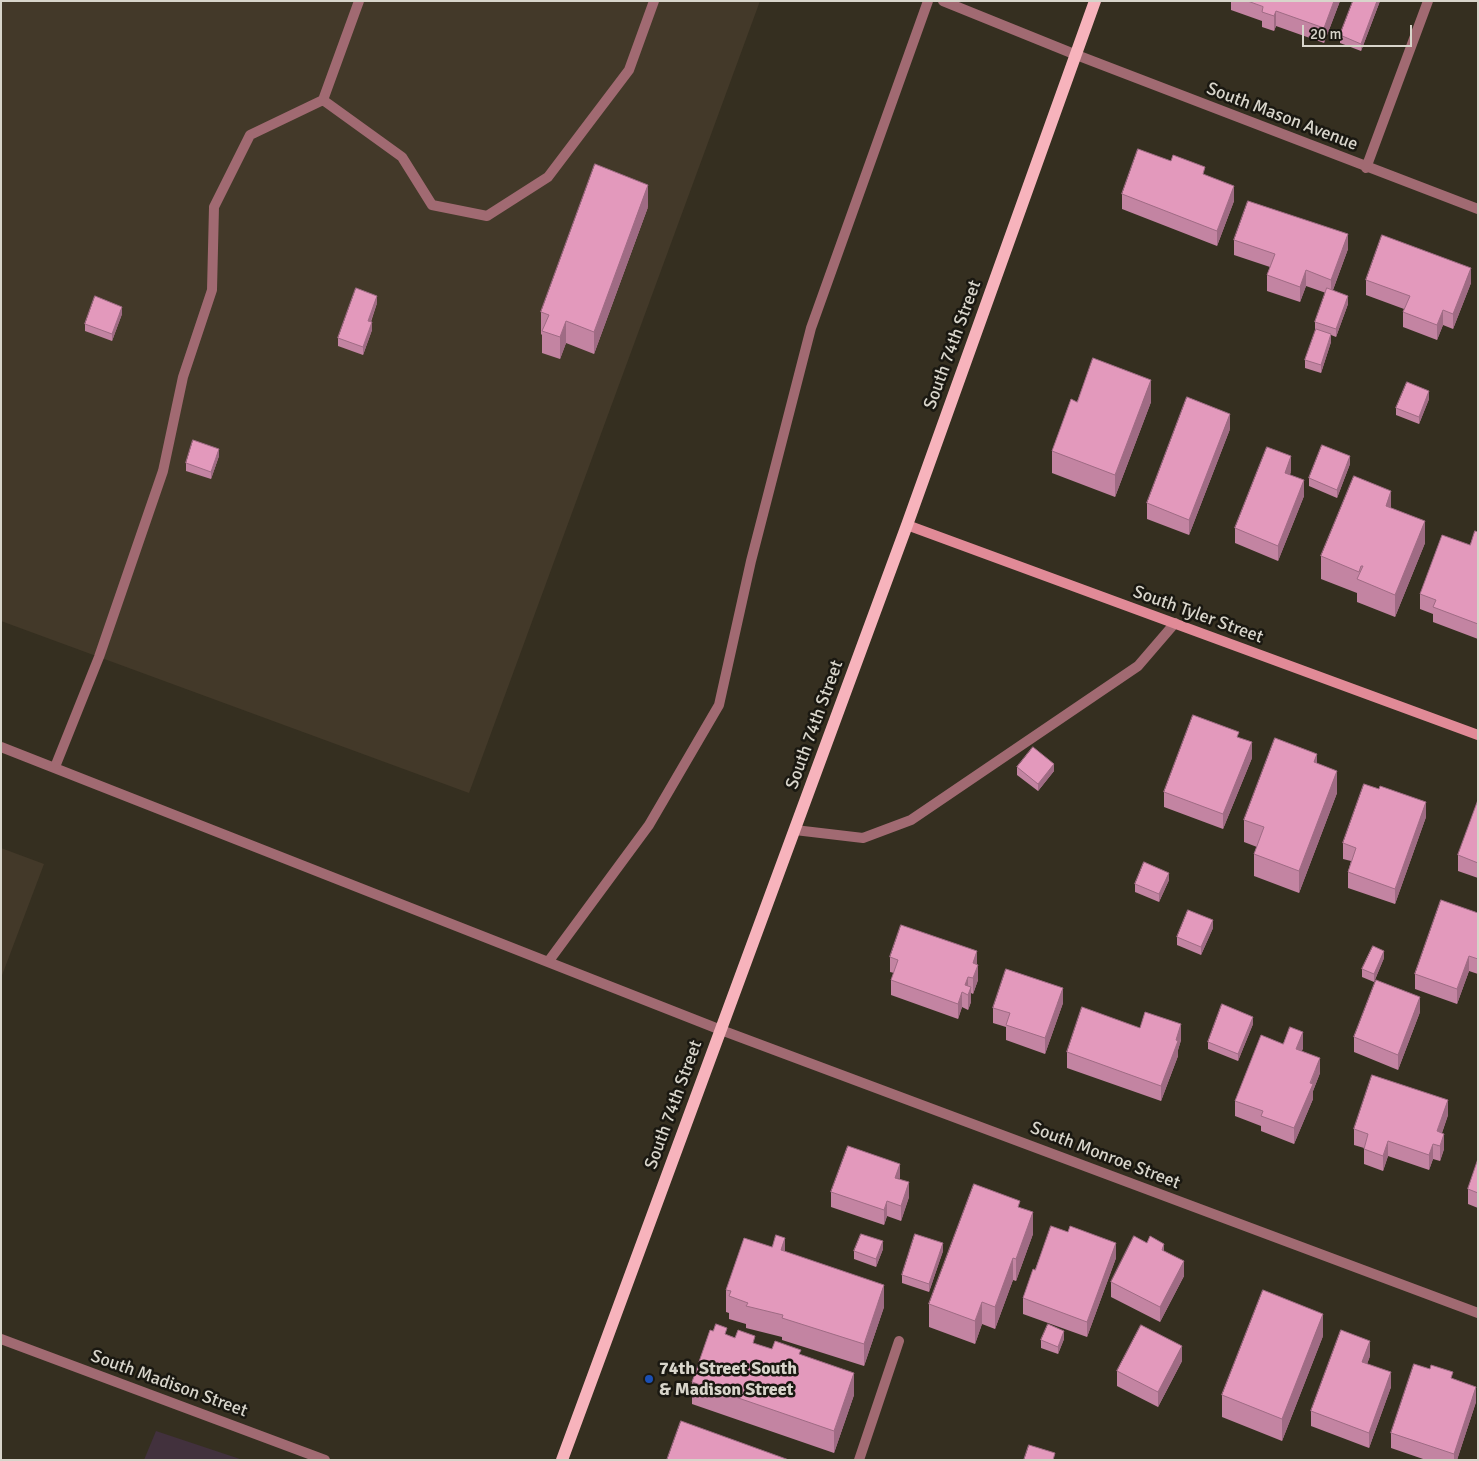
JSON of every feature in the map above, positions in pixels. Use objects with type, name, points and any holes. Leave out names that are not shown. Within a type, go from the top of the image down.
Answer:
[{"type":"main road","name":"South 74th Street","points":[[562,1460],[907,525],[1074,54],[1095,1]]},
{"type":"street","points":[[55,766],[99,657],[163,471],[182,377],[212,290],[214,208],[250,135],[323,100],[359,1]]},
{"type":"street","points":[[323,100],[402,157],[432,205],[487,216],[548,177],[629,70],[654,1]]},
{"type":"street","points":[[548,962],[649,824],[719,705],[751,561],[811,328],[928,1]]},
{"type":"street","name":"South Mason Avenue","points":[[943,1],[1366,168],[1478,209]]},
{"type":"street","points":[[1366,168],[1428,1]]},
{"type":"street","name":"South Tyler Street","points":[[907,525],[1478,735]]},
{"type":"street","points":[[795,830],[864,838],[911,820],[1138,666],[1175,623]]},
{"type":"street","name":"South Monroe Street","points":[[1,747],[55,766],[721,1030],[1478,1313]]},
{"type":"street","name":"South Madison Street","points":[[1,1339],[321,1459]]},
{"type":"street","points":[[859,1460],[899,1341]]},
{"type":"shaded area","points":[[1,1],[760,1],[469,793],[1,621]]},
{"type":"shaded area","points":[[1,848],[44,864],[1,978]]},
{"type":"shaded area","points":[[156,1431],[243,1460],[144,1460]]},
{"type":"building","points":[[1248,1],[1334,1],[1324,28],[1276,11],[1274,16],[1262,12],[1263,7]]},
{"type":"building","points":[[1353,1],[1377,1],[1361,44],[1340,35]]},
{"type":"building","points":[[1138,149],[1171,161],[1173,155],[1205,167],[1203,174],[1234,186],[1217,231],[1122,194]]},
{"type":"building","points":[[595,164],[648,185],[594,332],[566,321],[560,337],[542,331],[549,315],[541,312]]},
{"type":"building","points":[[1248,201],[1348,234],[1331,280],[1306,270],[1300,287],[1267,275],[1275,254],[1234,240]]},
{"type":"building","points":[[1382,235],[1471,268],[1453,314],[1443,310],[1437,325],[1403,312],[1410,296],[1366,280]]},
{"type":"building","points":[[356,288],[377,296],[368,321],[372,322],[363,347],[338,338]]},
{"type":"building","points":[[1327,288],[1348,296],[1336,329],[1315,322]]},
{"type":"building","points":[[95,296],[122,307],[112,334],[85,324]]},
{"type":"building","points":[[1316,329],[1331,334],[1321,365],[1305,360]]},
{"type":"building","points":[[1093,358],[1151,380],[1115,475],[1052,451],[1071,399],[1077,402]]},
{"type":"building","points":[[1407,382],[1429,391],[1419,417],[1396,408]]},
{"type":"building","points":[[1187,397],[1230,414],[1189,520],[1147,503]]},
{"type":"building","points":[[193,440],[219,449],[211,472],[186,463]]},
{"type":"building","points":[[1322,445],[1350,456],[1337,490],[1309,478]]},
{"type":"building","points":[[1267,447],[1291,456],[1285,473],[1304,480],[1278,546],[1235,528]]},
{"type":"building","points":[[1354,476],[1391,491],[1386,506],[1425,521],[1395,595],[1357,579],[1363,566],[1361,566],[1359,572],[1321,556]]},
{"type":"building","points":[[1475,531],[1478,532],[1478,624],[1433,607],[1436,600],[1420,594],[1442,535],[1470,545]]},
{"type":"building","points":[[1193,715],[1239,732],[1237,737],[1252,742],[1223,814],[1164,792]]},
{"type":"building","points":[[1275,738],[1317,754],[1314,762],[1337,771],[1299,871],[1254,854],[1264,827],[1244,820]]},
{"type":"building","points":[[1033,747],[1054,764],[1038,784],[1017,767]]},
{"type":"building","points":[[1364,784],[1379,789],[1380,786],[1426,802],[1395,889],[1348,872],[1356,848],[1343,843]]},
{"type":"building","points":[[1478,800],[1478,863],[1458,855]]},
{"type":"building","points":[[1144,862],[1169,873],[1159,894],[1135,884]]},
{"type":"building","points":[[1441,900],[1478,913],[1478,959],[1469,956],[1457,989],[1415,974]]},
{"type":"building","points":[[1188,910],[1213,920],[1201,947],[1177,937]]},
{"type":"building","points":[[901,925],[977,951],[973,963],[978,965],[973,978],[968,977],[965,985],[971,987],[968,995],[962,992],[958,1004],[891,980],[898,960],[890,957]]},
{"type":"building","points":[[1373,946],[1384,951],[1374,974],[1362,969]]},
{"type":"building","points":[[1006,969],[1063,988],[1045,1038],[1006,1025],[1010,1013],[993,1008]]},
{"type":"building","points":[[1376,980],[1420,997],[1398,1055],[1354,1037]]},
{"type":"building","points":[[1222,1004],[1253,1017],[1238,1054],[1208,1042]]},
{"type":"building","points":[[1082,1007],[1140,1028],[1145,1012],[1181,1024],[1176,1040],[1178,1041],[1161,1086],[1067,1052]]},
{"type":"building","points":[[1290,1027],[1303,1032],[1296,1049],[1320,1058],[1310,1083],[1313,1084],[1294,1128],[1261,1116],[1263,1111],[1235,1101],[1261,1035],[1283,1044]]},
{"type":"building","points":[[1372,1075],[1448,1100],[1437,1131],[1444,1134],[1440,1146],[1433,1144],[1429,1155],[1388,1141],[1383,1156],[1364,1149],[1368,1134],[1354,1129]]},
{"type":"building","points":[[848,1146],[900,1164],[895,1178],[909,1182],[901,1206],[887,1201],[884,1210],[831,1192]]},
{"type":"building","points":[[1478,1159],[1478,1193],[1468,1189]]},
{"type":"building","points":[[974,1184],[1020,1201],[1018,1207],[1033,1212],[1016,1259],[1013,1258],[995,1307],[982,1302],[975,1321],[929,1304]]},
{"type":"building","points":[[1051,1226],[1068,1232],[1070,1226],[1116,1243],[1087,1322],[1023,1298]]},
{"type":"building","points":[[861,1234],[883,1241],[876,1259],[854,1251]]},
{"type":"building","points":[[915,1234],[943,1243],[929,1284],[902,1275]]},
{"type":"building","points":[[776,1235],[785,1238],[781,1250],[884,1285],[864,1344],[782,1318],[783,1315],[746,1306],[748,1303],[729,1296],[731,1291],[726,1290],[744,1238],[772,1247]]},
{"type":"building","points":[[1134,1236],[1147,1243],[1150,1236],[1164,1244],[1162,1250],[1184,1261],[1160,1307],[1111,1282]]},
{"type":"building","points":[[1263,1290],[1323,1314],[1282,1419],[1222,1395]]},
{"type":"building","points":[[716,1324],[727,1328],[725,1334],[735,1338],[738,1330],[755,1336],[753,1343],[772,1349],[775,1341],[801,1350],[799,1354],[854,1373],[834,1431],[692,1382],[710,1330],[713,1331]]},
{"type":"building","points":[[1048,1324],[1064,1331],[1058,1347],[1041,1340]]},
{"type":"building","points":[[1141,1325],[1182,1346],[1158,1392],[1117,1371]]},
{"type":"building","points":[[1341,1330],[1370,1341],[1362,1362],[1391,1372],[1369,1433],[1311,1411]]},
{"type":"building","points":[[1414,1364],[1430,1369],[1431,1365],[1453,1372],[1451,1378],[1476,1387],[1454,1454],[1391,1433]]},
{"type":"building","points":[[681,1421],[789,1460],[667,1460]]},
{"type":"building","points":[[1029,1445],[1055,1453],[1053,1460],[1024,1460]]},
{"type":"place","name":"74th Street South & Madison Street","points":[[649,1379]]}]
